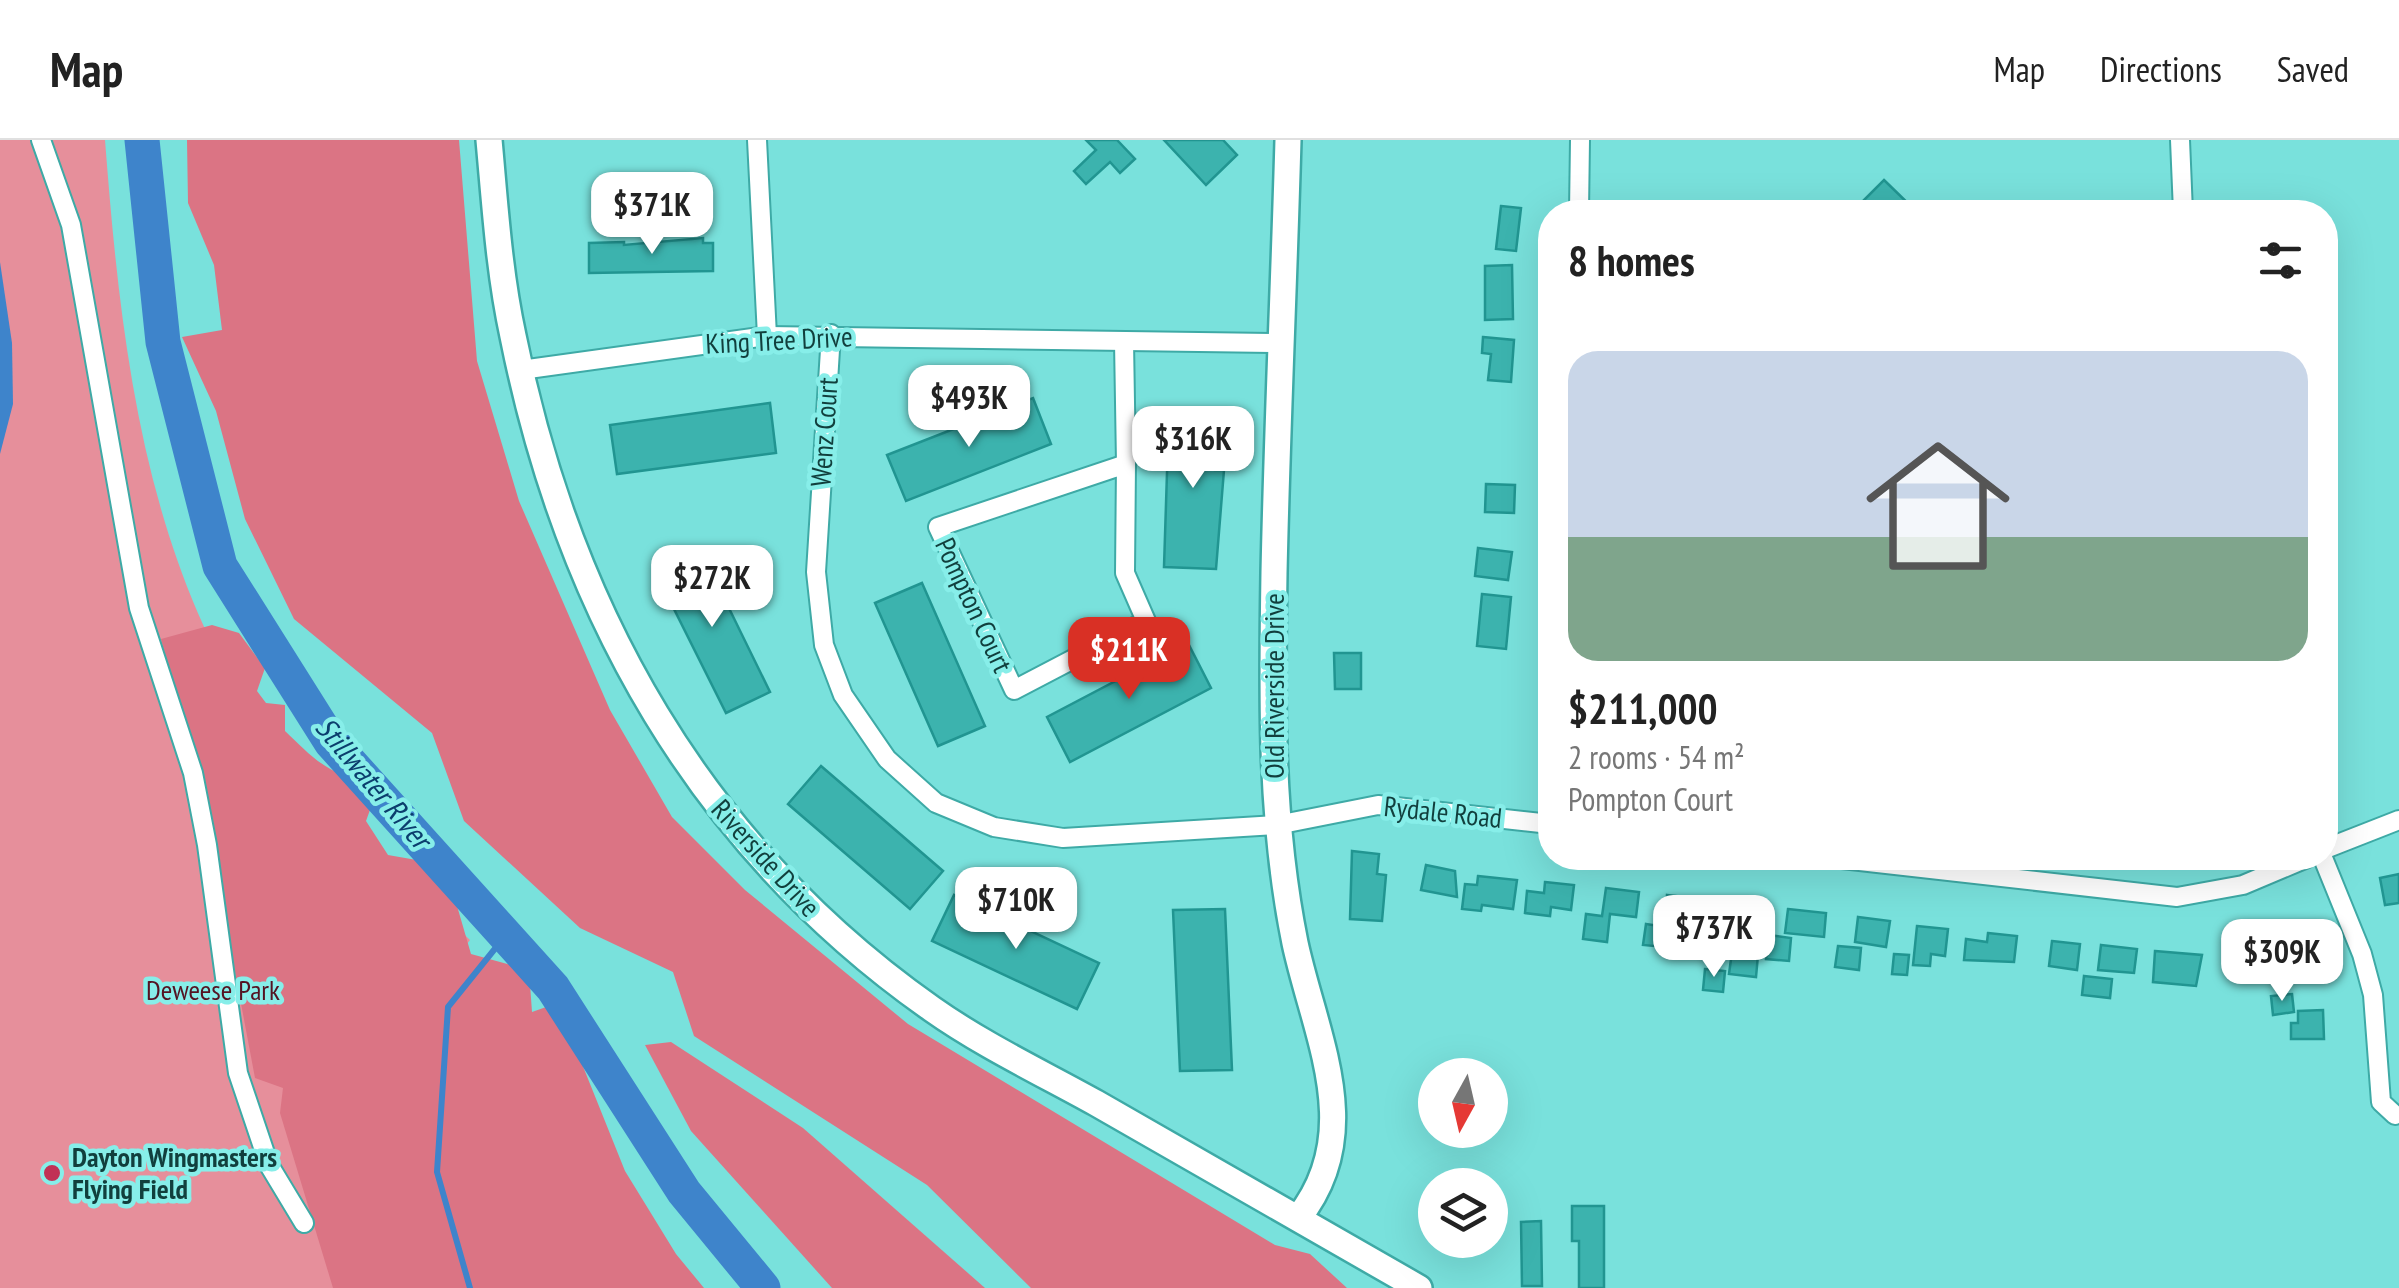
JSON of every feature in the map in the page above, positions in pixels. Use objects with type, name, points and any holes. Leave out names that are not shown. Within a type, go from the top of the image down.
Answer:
[{"type":"main road","name":"Riverside Drive","points":[[489,140],[503,280],[521,370],[557,501],[622,658],[660,726],[747,844],[813,914],[936,1012],[1419,1288]]},
{"type":"main road","name":"Old Riverside Drive","points":[[1288,140],[1278,343],[1271,744],[1277,825],[1295,942],[1334,1096],[1330,1158],[1298,1218]]},
{"type":"street","points":[[41,140],[71,225],[140,608],[193,773],[208,846],[238,1073],[269,1165],[304,1223]]},
{"type":"street","points":[[758,140],[768,336]]},
{"type":"street","points":[[1579,200],[1580,140]]},
{"type":"street","points":[[2180,140],[2183,200]]},
{"type":"street","name":"Wenz Court","points":[[830,334],[816,572],[824,645],[843,695],[887,758],[936,803],[994,827],[1063,838],[1277,825]]},
{"type":"street","name":"King Tree Drive","points":[[521,370],[768,336],[1278,343]]},
{"type":"street","name":"Pompton Court","points":[[1124,341],[1126,464],[1125,573],[1146,622],[1014,690],[938,527],[1126,464]]},
{"type":"street","name":"Rydale Road","points":[[1277,825],[1378,804],[1538,823]]},
{"type":"street","points":[[2338,844],[2399,820]]},
{"type":"street","points":[[1952,870],[2177,896],[2243,885],[2279,870]]},
{"type":"street","points":[[2327,870],[2362,954],[2372,995],[2381,1102],[2395,1115]]},
{"type":"green space","name":"Deweese Park","points":[[0,140],[105,140],[119,288],[142,435],[183,577],[213,645],[260,725],[362,834],[470,940],[454,960],[538,1288],[0,1288]]},
{"type":"shaded area","points":[[187,140],[459,140],[477,361],[519,501],[610,710],[672,817],[745,890],[908,1024],[1275,1245],[1310,1254],[1347,1288],[1031,1288],[927,1185],[694,1036],[673,972],[580,928],[464,821],[432,733],[294,619],[245,519],[216,411],[182,337],[222,330],[214,265],[188,203]]},
{"type":"shaded area","points":[[212,625],[239,633],[265,668],[257,691],[266,703],[285,705],[285,731],[295,741],[335,771],[373,780],[375,796],[366,821],[388,855],[428,862],[455,899],[471,954],[529,970],[532,1012],[566,1000],[589,1026],[578,1054],[625,1171],[676,1254],[704,1288],[333,1288],[280,1113],[283,1088],[255,1078],[202,796],[161,639]]},
{"type":"shaded area","points":[[671,1042],[803,1128],[985,1288],[832,1288],[691,1131],[645,1045]]},
{"type":"water","points":[[0,262],[12,343],[13,404],[0,454]]},
{"type":"building","points":[[1086,140],[1117,140],[1135,159],[1120,173],[1110,162],[1086,184],[1074,171],[1096,150]]},
{"type":"building","points":[[1164,140],[1223,140],[1237,155],[1206,185]]},
{"type":"building","points":[[1884,180],[1905,200],[1864,200]]},
{"type":"building","points":[[1501,206],[1521,208],[1516,251],[1496,249]]},
{"type":"building","points":[[703,238],[703,243],[713,243],[713,271],[589,273],[589,243],[624,245]]},
{"type":"building","points":[[1512,265],[1513,319],[1485,320],[1485,266]]},
{"type":"building","points":[[1483,337],[1514,340],[1511,382],[1488,380],[1491,354],[1482,353]]},
{"type":"building","points":[[1033,398],[1051,444],[906,501],[887,455]]},
{"type":"building","points":[[770,403],[776,453],[617,474],[610,425]]},
{"type":"building","points":[[1169,410],[1217,412],[1215,470],[1224,470],[1216,569],[1164,567]]},
{"type":"building","points":[[1486,484],[1515,485],[1514,513],[1485,512]]},
{"type":"building","points":[[699,547],[770,692],[726,713],[654,569]]},
{"type":"building","points":[[1478,548],[1512,552],[1508,580],[1475,576]]},
{"type":"building","points":[[922,583],[985,726],[938,746],[875,603]]},
{"type":"building","points":[[1482,594],[1511,597],[1506,649],[1477,646]]},
{"type":"building","points":[[1188,643],[1211,688],[1070,762],[1047,717]]},
{"type":"building","points":[[1334,653],[1361,653],[1361,689],[1335,689]]},
{"type":"building","points":[[821,766],[943,871],[910,909],[788,804]]},
{"type":"building","points":[[1352,851],[1379,854],[1377,874],[1386,875],[1382,921],[1350,919]]},
{"type":"building","points":[[1426,865],[1455,871],[1457,897],[1421,890]]},
{"type":"building","points":[[2399,874],[2399,903],[2385,905],[2380,878]]},
{"type":"building","points":[[1478,876],[1517,880],[1513,909],[1482,905],[1481,911],[1462,909],[1465,884],[1477,885]]},
{"type":"building","points":[[1545,882],[1574,885],[1571,910],[1551,907],[1550,916],[1525,913],[1527,891],[1544,893]]},
{"type":"building","points":[[1606,888],[1639,892],[1636,917],[1610,914],[1607,942],[1583,939],[1586,914],[1602,916]]},
{"type":"building","points":[[954,895],[1099,963],[1077,1009],[932,941]]},
{"type":"building","points":[[1667,895],[1702,899],[1699,925],[1664,921]]},
{"type":"building","points":[[1722,900],[1765,906],[1762,928],[1741,925],[1740,934],[1718,931]]},
{"type":"building","points":[[1225,909],[1232,1070],[1180,1071],[1173,910]]},
{"type":"building","points":[[1788,909],[1826,913],[1824,937],[1785,933]]},
{"type":"building","points":[[1858,917],[1890,921],[1886,947],[1855,942]]},
{"type":"building","points":[[2295,922],[2305,951],[2259,966],[2253,947],[2270,942],[2266,932]]},
{"type":"building","points":[[1646,924],[1666,927],[1664,947],[1643,945]]},
{"type":"building","points":[[1917,926],[1948,929],[1945,956],[1931,954],[1930,966],[1913,965]]},
{"type":"building","points":[[1988,933],[2017,936],[2014,962],[1964,960],[1966,939],[1987,942]]},
{"type":"building","points":[[1769,935],[1791,938],[1789,961],[1766,959]]},
{"type":"building","points":[[2052,941],[2080,944],[2077,970],[2049,966]]},
{"type":"building","points":[[2101,945],[2137,949],[2134,973],[2098,970]]},
{"type":"building","points":[[1838,946],[1861,948],[1859,970],[1835,967]]},
{"type":"building","points":[[2155,951],[2202,955],[2196,986],[2153,982]]},
{"type":"building","points":[[1732,952],[1758,955],[1756,977],[1729,974]]},
{"type":"building","points":[[1894,954],[1909,955],[1907,975],[1892,974]]},
{"type":"building","points":[[1705,969],[1725,971],[1723,992],[1703,990]]},
{"type":"building","points":[[2084,976],[2112,979],[2110,998],[2082,995]]},
{"type":"building","points":[[2292,994],[2294,1012],[2273,1015],[2271,996]]},
{"type":"building","points":[[2323,1010],[2324,1039],[2291,1039],[2291,1023],[2298,1023],[2298,1011]]},
{"type":"building","points":[[1572,1206],[1604,1206],[1604,1288],[1579,1288],[1579,1241],[1572,1241]]},
{"type":"building","points":[[1541,1221],[1542,1286],[1522,1286],[1521,1222]]},
{"type":"waterway","name":"Stillwater River","points":[[142,140],[163,342],[220,566],[331,742],[553,988],[684,1192],[763,1288]]},
{"type":"waterway","points":[[470,1288],[437,1172],[448,1007],[506,935]]},
{"type":"place","name":"Dayton Wingmasters Flying Field","points":[[52,1173]]}]
